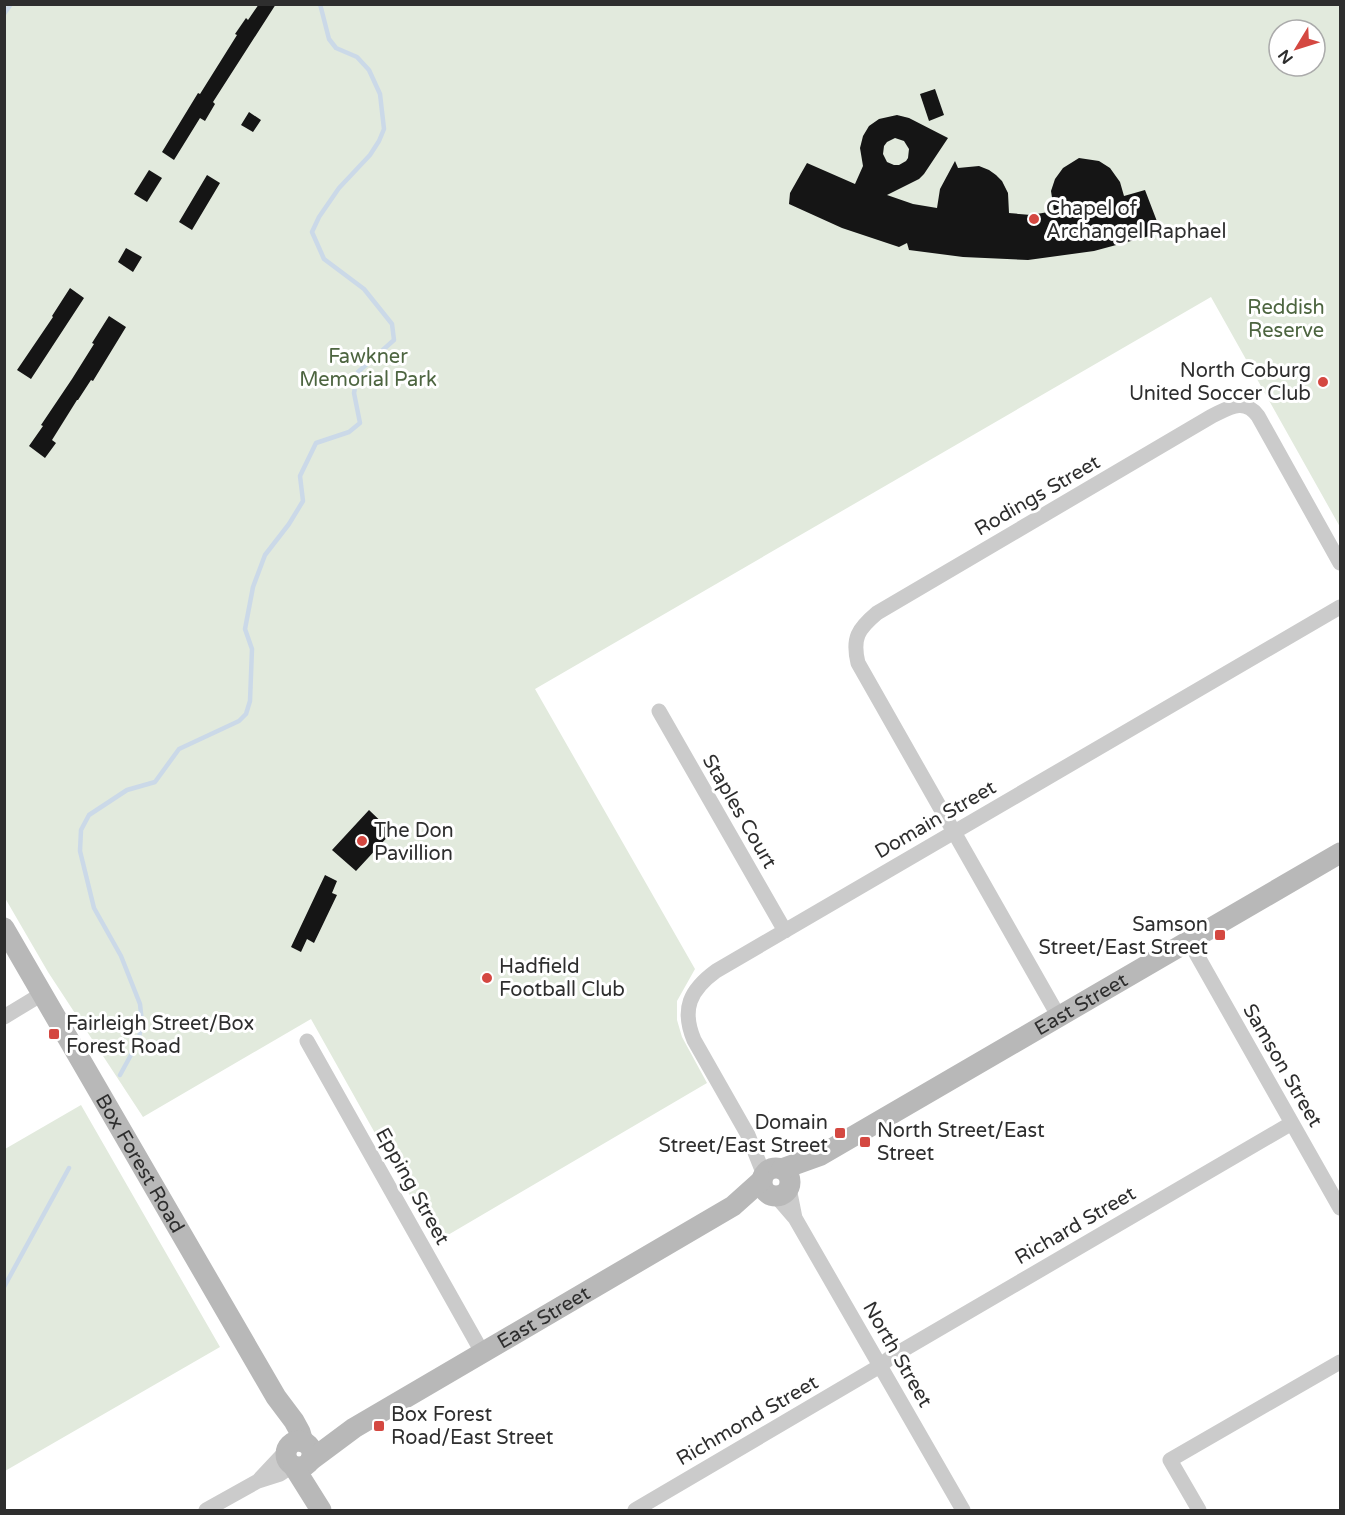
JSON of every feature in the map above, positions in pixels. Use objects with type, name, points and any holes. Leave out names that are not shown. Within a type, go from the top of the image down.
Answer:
[{"type":"street","name":"Rodings Street","points":[[953,833],[858,663],[855,646],[857,636],[865,623],[877,613],[1212,416],[1235,406],[1247,406],[1255,411],[1341,563]]},
{"type":"street","name":"Domain Street","points":[[776,1182],[690,1031],[688,1011],[694,992],[705,979],[1341,607]]},
{"type":"street","name":"Staples Court","points":[[659,711],[785,932]]},
{"type":"street","points":[[953,833],[1059,1017]]},
{"type":"street","name":"East Street","points":[[299,1455],[354,1428],[1341,853]]},
{"type":"street","name":"Box Forest Road","points":[[4,928],[276,1397],[320,1508]]},
{"type":"street","name":"Samson Street","points":[[1189,941],[1341,1208]]},
{"type":"street","points":[[4,1017],[42,994]]},
{"type":"street","name":"Epping Street","points":[[307,1041],[483,1352]]},
{"type":"street","name":"Richard Street","points":[[880,1366],[891,1356],[1292,1123]]},
{"type":"street","name":"North Street","points":[[776,1182],[963,1510]]},
{"type":"street","points":[[1198,1510],[1170,1460],[1341,1362]]},
{"type":"street","name":"Richmond Street","points":[[634,1510],[880,1366]]},
{"type":"street","points":[[206,1510],[258,1481],[280,1474],[299,1455]]},
{"type":"green space","name":"Fawkner Memorial Park","points":[[4,5],[1340,5],[1340,527],[1211,297],[535,689],[695,969],[677,1001],[677,1020],[682,1037],[707,1083],[436,1242],[311,1019],[143,1117],[48,972],[5,898]]},
{"type":"green space","points":[[81,1105],[220,1347],[5,1471],[5,1149]]},
{"type":"building","points":[[259,4],[276,4],[213,102],[215,104],[205,121],[200,118],[174,160],[162,152],[237,35],[235,34]]},
{"type":"building","points":[[935,89],[944,115],[929,121],[920,94]]},
{"type":"building","points":[[249,112],[261,120],[253,132],[241,125]]},
{"type":"building","name":"Chapel of Archangel Raphael","points":[[897,115],[909,118],[948,138],[919,179],[887,195],[913,204],[937,208],[940,189],[955,161],[958,168],[979,166],[996,175],[1008,193],[1009,213],[1031,215],[1054,211],[1051,191],[1055,179],[1063,168],[1079,158],[1099,161],[1110,168],[1120,182],[1124,196],[1145,190],[1158,224],[1157,234],[1094,251],[1028,260],[963,257],[909,250],[907,243],[899,247],[842,228],[789,204],[790,193],[807,163],[855,184],[863,166],[860,148],[863,136],[869,126],[879,119]],"holes":[[[895,138],[904,141],[909,149],[906,161],[899,165],[887,162],[883,154],[887,142]]]},
{"type":"building","points":[[149,170],[162,178],[147,202],[134,194]]},
{"type":"building","points":[[207,175],[220,183],[192,230],[179,222]]},
{"type":"building","points":[[126,248],[142,257],[133,272],[118,262]]},
{"type":"building","points":[[70,288],[84,298],[31,379],[17,370]]},
{"type":"building","points":[[109,316],[126,327],[93,381],[91,380],[77,400],[52,440],[56,443],[45,458],[29,446],[94,344],[92,343]]},
{"type":"building","name":"The Don Pavillion","points":[[369,810],[392,832],[356,871],[332,850]]},
{"type":"building","points":[[325,875],[337,881],[332,893],[337,895],[314,943],[307,939],[301,952],[291,947]]},
{"type":"waterway","points":[[4,14],[11,4]]},
{"type":"waterway","points":[[120,1075],[138,1042],[142,1023],[140,1004],[121,956],[94,908],[80,851],[81,830],[89,815],[127,790],[155,782],[179,749],[239,721],[246,714],[250,701],[252,649],[245,629],[253,587],[265,555],[303,501],[300,476],[316,443],[349,432],[360,423],[354,393],[358,372],[394,340],[392,324],[364,289],[324,259],[312,232],[319,217],[339,188],[370,155],[384,129],[380,94],[369,70],[357,57],[336,48],[329,39],[320,4]]},
{"type":"waterway","points":[[4,1287],[69,1168]]},
{"type":"place","name":"Chapel of Archangel Raphael","points":[[1034,219]]},
{"type":"place","name":"North Coburg United Soccer Club","points":[[1323,382]]},
{"type":"place","name":"The Don Pavillion","points":[[362,841]]},
{"type":"place","name":"Samson Street/East Street","points":[[1220,935]]},
{"type":"place","name":"Hadfield Football Club","points":[[487,978]]},
{"type":"place","name":"Fairleigh Street/Box Forest Road","points":[[54,1034]]},
{"type":"place","name":"Domain Street/East Street","points":[[840,1133]]},
{"type":"place","name":"North Street/East Street","points":[[865,1142]]},
{"type":"place","name":"Box Forest Road/East Street","points":[[379,1426]]},
{"type":"park label","name":"Reddish Reserve","points":[[1286,318]]}]
